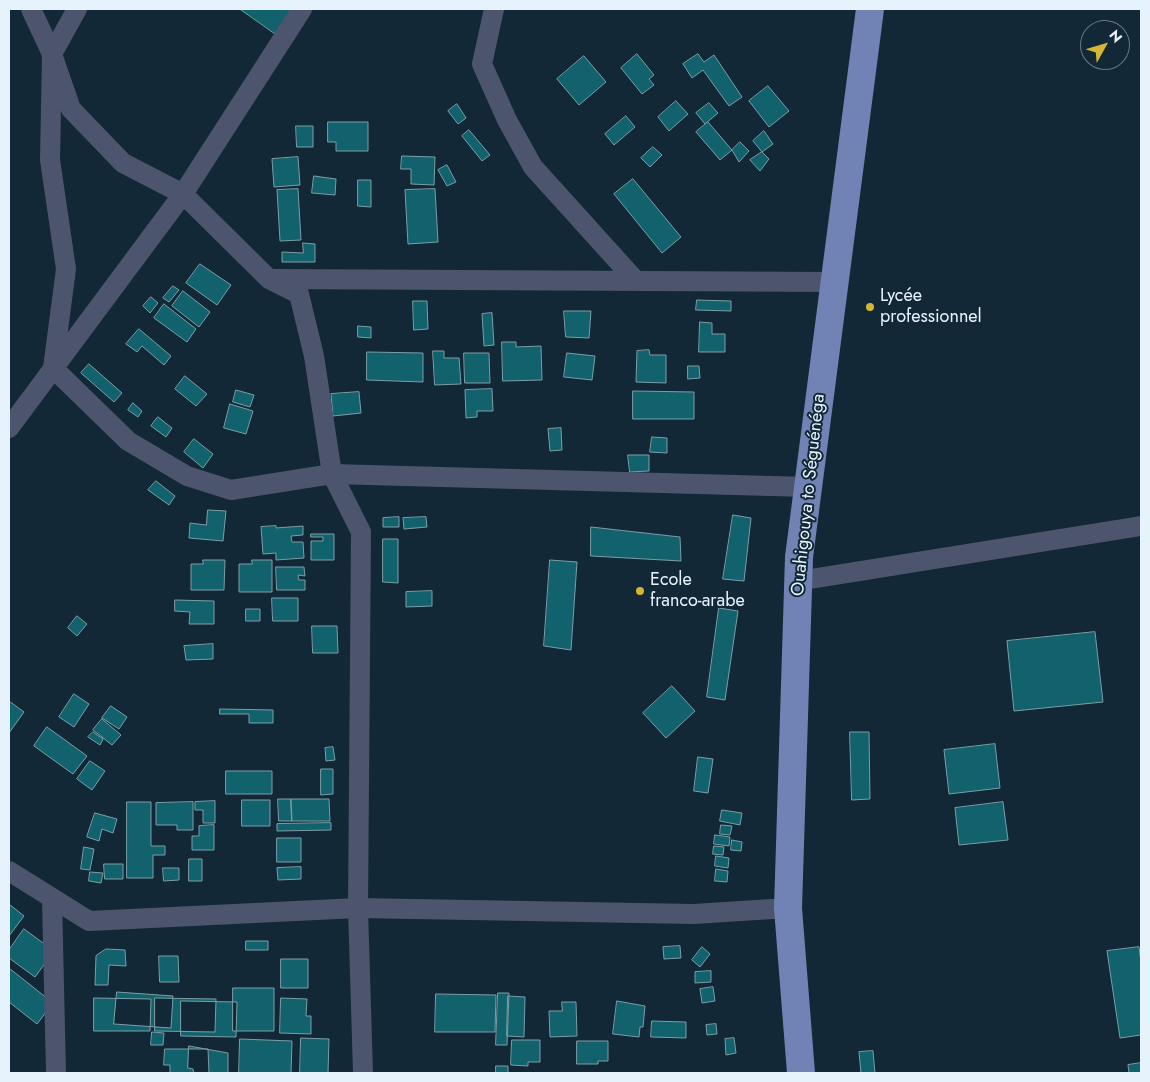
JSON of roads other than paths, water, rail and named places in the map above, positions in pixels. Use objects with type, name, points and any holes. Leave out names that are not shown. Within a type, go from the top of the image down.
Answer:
[{"type":"main road","name":"Ouahigouya to Séguénéga","points":[[800,1073],[788,908],[799,557],[870,9]]},
{"type":"street","points":[[31,9],[52,54],[71,109],[123,163],[183,194],[269,279],[299,294],[314,356],[332,474],[361,532],[358,908],[363,1073]]},
{"type":"street","points":[[53,368],[66,269],[50,160],[52,54],[77,9]]},
{"type":"street","points":[[9,428],[183,194],[302,9]]},
{"type":"street","points":[[494,9],[482,64],[506,120],[533,167],[636,281]]},
{"type":"street","points":[[269,279],[834,282]]},
{"type":"street","points":[[53,368],[128,441],[187,476],[231,490],[332,474],[808,487]]},
{"type":"street","points":[[798,581],[1141,526]]},
{"type":"street","points":[[9,871],[89,921],[358,908],[694,914],[788,908]]},
{"type":"street","points":[[52,899],[56,1073]]},
{"type":"place","name":"Lycée professionnel","points":[[870,307]]},
{"type":"place","name":"Ecole franco-arabe","points":[[640,591]]}]
